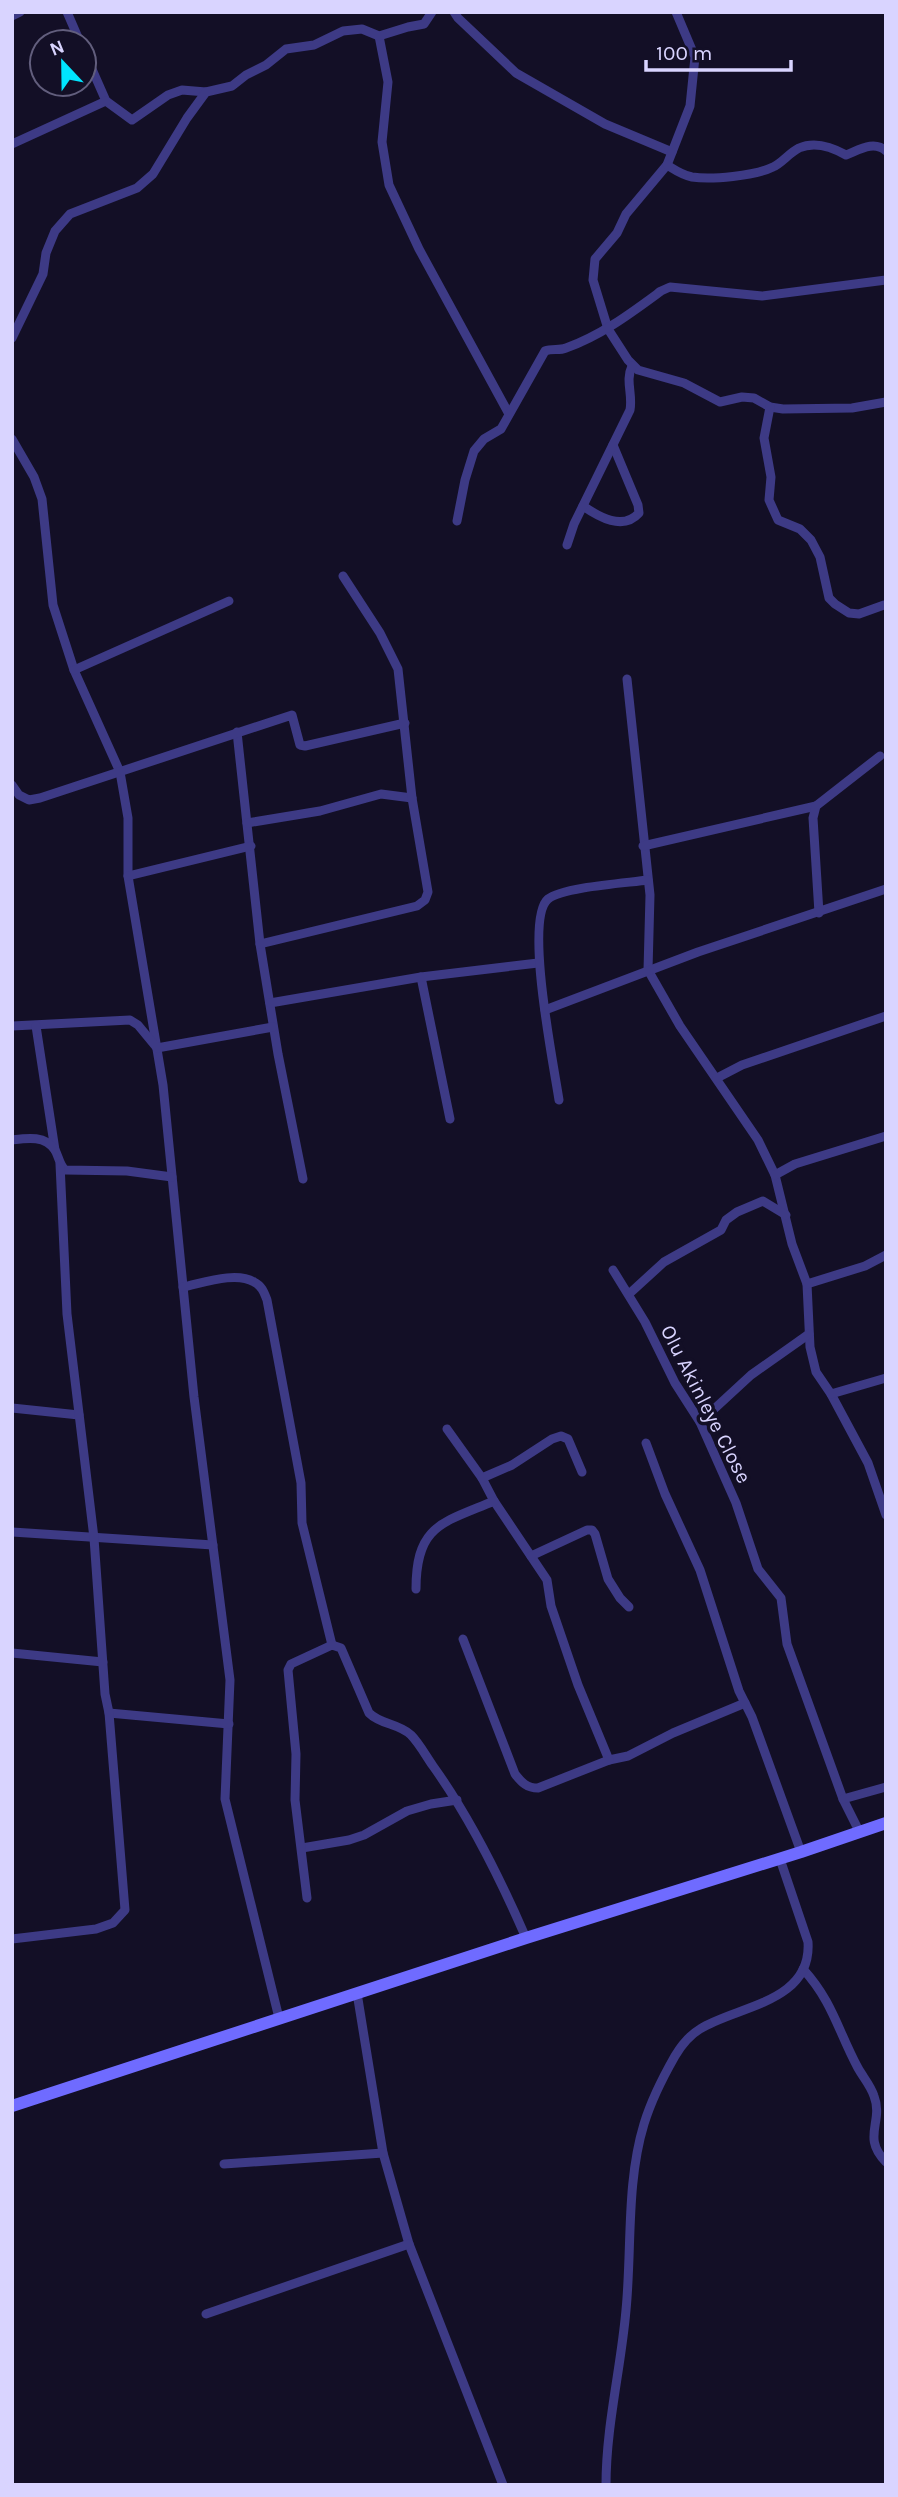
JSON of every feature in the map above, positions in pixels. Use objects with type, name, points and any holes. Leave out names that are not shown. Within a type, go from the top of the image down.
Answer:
[{"type":"main road","points":[[12,2106],[886,1823]]},
{"type":"street","points":[[12,16],[20,12]]},
{"type":"street","points":[[98,82],[106,100],[132,120],[168,95],[181,90],[206,92],[232,86],[286,49],[314,46],[343,31],[362,29],[379,36],[424,24],[432,12]]},
{"type":"street","points":[[454,12],[516,73],[605,124],[672,152]]},
{"type":"street","points":[[676,12],[695,57],[690,106],[667,165],[626,214],[617,233],[595,259],[593,280],[608,329],[632,366],[684,383],[720,402],[742,397],[754,398],[770,407],[852,408],[886,402]]},
{"type":"street","points":[[379,36],[388,82],[382,142],[389,185],[419,249],[509,414]]},
{"type":"street","points":[[12,338],[43,274],[46,253],[55,231],[70,214],[137,188],[153,174],[206,92]]},
{"type":"street","points":[[12,144],[106,100]]},
{"type":"street","points":[[667,165],[693,177],[723,177],[766,170],[799,148],[817,145],[846,155],[874,145],[886,151]]},
{"type":"street","points":[[457,521],[474,451],[484,439],[501,429],[545,351],[562,350],[608,329],[661,291],[670,288],[762,296],[886,279]]},
{"type":"street","points":[[567,545],[630,410],[632,399],[628,382],[632,366]]},
{"type":"street","points":[[770,407],[764,438],[771,477],[769,500],[778,520],[800,529],[811,540],[820,556],[829,598],[835,604],[849,613],[859,614],[884,604]]},
{"type":"street","points":[[12,439],[34,477],[42,499],[53,605],[74,670],[120,772],[128,818],[128,876],[163,1086],[183,1287],[230,1680],[225,1800],[279,2018]]},
{"type":"street","points":[[583,506],[597,516],[618,523],[632,521],[639,513],[613,446]]},
{"type":"street","points":[[260,944],[417,906],[425,900],[428,892],[412,798],[398,669],[380,632],[343,576]]},
{"type":"street","points":[[74,670],[229,601]]},
{"type":"street","points":[[626,678],[648,880],[648,970],[680,1026],[758,1140],[775,1175],[792,1244],[807,1284],[809,1334],[816,1372],[831,1394],[871,1470],[886,1516]]},
{"type":"street","points":[[12,785],[19,795],[29,800],[292,715],[300,745],[305,746],[405,723]]},
{"type":"street","points":[[237,732],[260,944],[303,1179]]},
{"type":"street","points":[[643,846],[816,806],[880,756]]},
{"type":"street","points":[[247,823],[320,811],[381,794],[412,798]]},
{"type":"street","points":[[816,806],[813,818],[819,913]]},
{"type":"street","points":[[128,876],[251,846]]},
{"type":"street","points":[[559,1100],[538,963],[540,910],[551,896],[592,887],[648,880]]},
{"type":"street","points":[[545,1010],[648,970],[886,889]]},
{"type":"street","points":[[270,1003],[421,977],[538,963]]},
{"type":"street","points":[[421,977],[450,1119]]},
{"type":"street","points":[[717,1078],[742,1065],[886,1016]]},
{"type":"street","points":[[12,1026],[130,1020],[138,1025],[157,1048]]},
{"type":"street","points":[[12,1939],[96,1929],[113,1923],[125,1910],[94,1538],[67,1314],[60,1164],[55,1150],[36,1026]]},
{"type":"street","points":[[157,1048],[274,1027]]},
{"type":"street","points":[[775,1175],[795,1164],[886,1136]]},
{"type":"street","points":[[12,1140],[43,1140],[55,1150]]},
{"type":"street","points":[[60,1164],[65,1170],[127,1171],[172,1177]]},
{"type":"street","points":[[629,1294],[664,1262],[721,1230],[726,1220],[737,1212],[762,1201],[786,1215]]},
{"type":"street","points":[[807,1284],[865,1266],[886,1255]]},
{"type":"street","name":"Olu Akinleye Close","points":[[613,1270],[700,1422],[732,1492],[758,1569],[781,1598],[787,1644],[843,1799],[859,1831]]},
{"type":"street","points":[[183,1287],[236,1278],[253,1280],[261,1287],[267,1300],[301,1483],[302,1523],[332,1645]]},
{"type":"street","points":[[700,1422],[751,1375],[809,1334]]},
{"type":"street","points":[[831,1394],[886,1378]]},
{"type":"street","points":[[12,1408],[79,1415]]},
{"type":"street","points":[[447,1429],[482,1478],[494,1501],[547,1580],[551,1606],[578,1685],[609,1760]]},
{"type":"street","points":[[482,1478],[512,1465],[561,1436],[568,1439],[582,1472]]},
{"type":"street","points":[[646,1443],[665,1494],[700,1570],[745,1703],[801,1852]]},
{"type":"street","points":[[416,1589],[416,1564],[425,1539],[443,1523],[494,1501]]},
{"type":"street","points":[[531,1556],[592,1530],[612,1587],[629,1607]]},
{"type":"street","points":[[12,1532],[213,1545]]},
{"type":"street","points":[[463,1639],[515,1774],[530,1788],[538,1788],[609,1760],[628,1756],[673,1733],[745,1703]]},
{"type":"street","points":[[307,1898],[295,1800],[296,1754],[288,1670],[291,1664],[332,1645],[341,1648],[369,1713],[376,1720],[397,1726],[411,1735],[457,1800],[526,1938]]},
{"type":"street","points":[[12,1653],[103,1662]]},
{"type":"street","points":[[110,1713],[229,1724]]},
{"type":"street","points":[[843,1799],[886,1787]]},
{"type":"street","points":[[302,1848],[349,1840],[364,1835],[407,1811],[457,1800]]},
{"type":"street","points":[[606,2485],[607,2450],[626,2310],[636,2159],[644,2124],[668,2071],[686,2041],[701,2028],[776,1996],[793,1982],[803,1969],[808,1954],[808,1942],[780,1859]]},
{"type":"street","points":[[803,1969],[828,2002],[858,2068],[874,2095],[876,2109],[873,2141],[875,2149],[886,2162]]},
{"type":"street","points":[[358,1993],[383,2152],[409,2244],[503,2485]]},
{"type":"street","points":[[224,2164],[383,2152]]},
{"type":"street","points":[[206,2314],[409,2244]]}]
